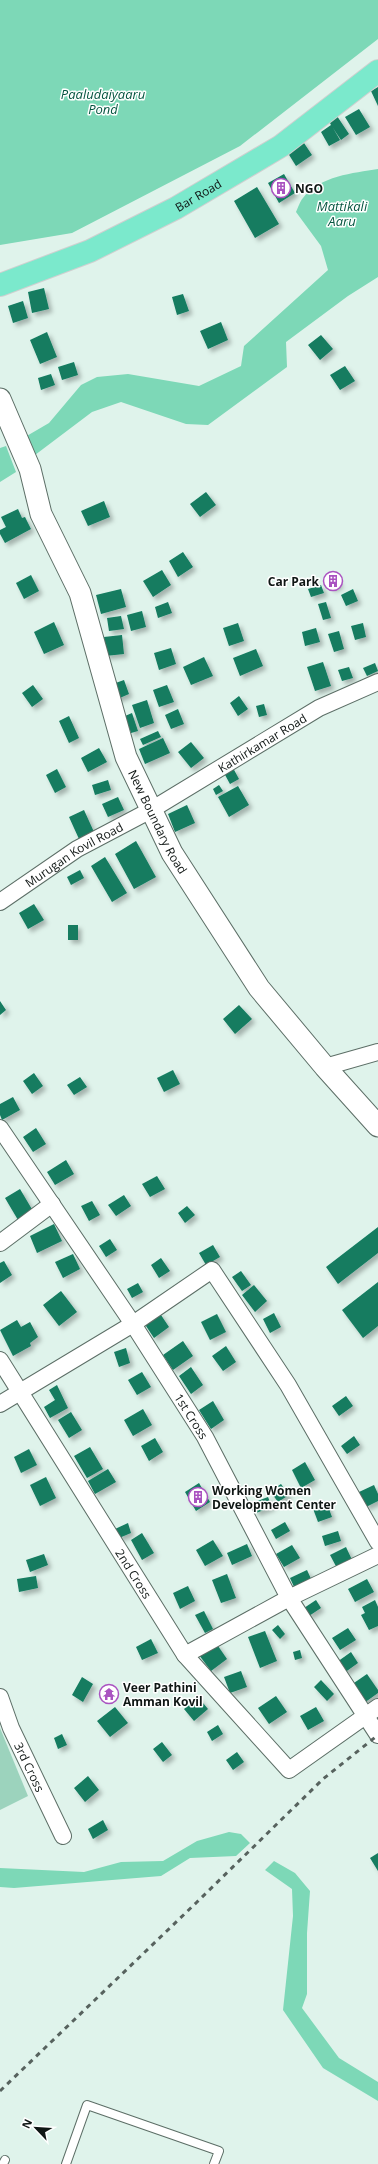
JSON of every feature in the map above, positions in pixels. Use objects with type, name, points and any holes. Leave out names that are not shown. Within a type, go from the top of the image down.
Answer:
[{"type":"main road","name":"Bar Road","points":[[0,285],[90,251],[176,208],[281,146],[378,71]]},
{"type":"street","name":"New Boundary Road","points":[[0,399],[30,469],[41,514],[80,593],[126,757],[172,853],[259,988],[325,1067],[378,1126]]},
{"type":"street","name":"Kathirkamar Road","points":[[151,810],[318,708],[378,682]]},
{"type":"street","name":"Murugan Kovil Road","points":[[0,902],[77,849],[151,810]]},
{"type":"street","points":[[325,1067],[378,1052]]},
{"type":"street","name":"1st Cross","points":[[0,1128],[133,1324],[205,1437],[289,1598],[372,1711],[378,1735]]},
{"type":"street","points":[[0,1243],[52,1204]]},
{"type":"street","points":[[0,1404],[133,1324],[212,1270],[288,1385],[378,1542]]},
{"type":"street","name":"2nd Cross","points":[[0,1360],[185,1655],[288,1770],[372,1711]]},
{"type":"street","points":[[185,1655],[289,1598],[378,1555]]},
{"type":"street","name":"3rd Cross","points":[[0,1697],[11,1728],[62,1836]]},
{"type":"lane","points":[[66,2164],[87,2106],[219,2151],[214,2164]]},
{"type":"shaded area","points":[[0,1728],[28,1796],[0,1810]]},
{"type":"water","name":"Paaludaiyaaru Pond","points":[[0,0],[378,0],[378,39],[240,146],[72,233],[0,245]]},
{"type":"water","name":"Mattikali Aaru","points":[[378,169],[378,277],[348,296],[286,342],[287,367],[208,425],[186,424],[121,402],[92,412],[35,455],[25,437],[49,423],[81,385],[97,377],[128,374],[199,386],[241,366],[244,346],[328,270],[321,246],[296,212],[302,199],[318,185],[328,180],[348,174]]},
{"type":"water","points":[[6,446],[16,472],[0,482],[0,448]]},
{"type":"water","points":[[229,1832],[241,1834],[250,1843],[236,1856],[190,1858],[161,1876],[14,1888],[0,1887],[0,1868],[84,1872],[121,1862],[163,1861],[197,1841]]},
{"type":"water","points":[[274,1861],[295,1873],[310,1891],[307,1933],[307,1994],[302,2008],[339,2058],[378,2082],[378,2101],[323,2068],[283,2010],[293,1916],[292,1889],[265,1870]]},
{"type":"building","points":[[378,87],[378,106],[371,91]]},
{"type":"building","points":[[359,109],[370,127],[356,135],[345,117]]},
{"type":"building","points":[[337,116],[349,134],[341,140],[333,128],[340,140],[329,146],[321,132],[331,125],[329,121]]},
{"type":"building","points":[[302,140],[312,155],[296,166],[286,150]]},
{"type":"building","name":"NGO","points":[[284,174],[295,193],[279,203],[268,183]]},
{"type":"building","points":[[257,187],[279,224],[255,238],[234,201]]},
{"type":"building","points":[[44,288],[49,309],[32,313],[28,292]]},
{"type":"building","points":[[183,294],[189,311],[177,315],[172,297]]},
{"type":"building","points":[[23,301],[28,318],[13,323],[8,306]]},
{"type":"building","points":[[221,322],[228,340],[208,349],[200,331]]},
{"type":"building","points":[[47,332],[57,357],[40,364],[30,340]]},
{"type":"building","points":[[321,335],[333,349],[320,360],[308,345]]},
{"type":"building","points":[[74,362],[78,375],[62,380],[58,367]]},
{"type":"building","points":[[345,366],[355,381],[340,390],[330,375]]},
{"type":"building","points":[[51,374],[55,385],[41,390],[38,378]]},
{"type":"building","points":[[206,492],[216,505],[200,517],[190,504]]},
{"type":"building","points":[[104,501],[110,517],[88,526],[81,511]]},
{"type":"building","points":[[18,509],[22,518],[25,517],[31,529],[5,543],[0,534],[0,530],[6,527],[1,517]]},
{"type":"building","points":[[183,552],[193,567],[178,577],[169,561]]},
{"type":"building","points":[[162,570],[171,585],[153,597],[143,581]]},
{"type":"building","name":"Car Park","points":[[335,574],[340,585],[331,589],[326,578]]},
{"type":"building","points":[[31,575],[39,591],[24,599],[16,583]]},
{"type":"building","points":[[321,585],[324,593],[311,597],[308,589]]},
{"type":"building","points":[[121,589],[126,607],[101,614],[96,595]]},
{"type":"building","points":[[353,589],[358,601],[346,606],[341,595]]},
{"type":"building","points":[[168,602],[172,613],[158,618],[155,607]]},
{"type":"building","points":[[326,602],[331,618],[323,620],[318,604]]},
{"type":"building","points":[[142,611],[146,627],[131,631],[127,615]]},
{"type":"building","points":[[121,616],[124,629],[109,631],[107,618]]},
{"type":"building","points":[[54,622],[64,645],[44,654],[34,632]]},
{"type":"building","points":[[238,623],[244,641],[229,646],[223,628]]},
{"type":"building","points":[[363,623],[366,637],[355,640],[351,626]]},
{"type":"building","points":[[316,628],[320,642],[305,646],[302,632]]},
{"type":"building","points":[[339,631],[344,649],[334,652],[328,634]]},
{"type":"building","points":[[122,635],[124,654],[105,656],[104,637]]},
{"type":"building","points":[[171,648],[176,664],[159,670],[154,653]]},
{"type":"building","points":[[256,649],[263,666],[240,676],[233,658]]},
{"type":"building","points":[[204,657],[213,676],[191,685],[183,667]]},
{"type":"building","points":[[323,662],[331,686],[315,691],[307,667]]},
{"type":"building","points":[[375,663],[378,671],[367,676],[363,668]]},
{"type":"building","points":[[349,667],[353,678],[342,681],[338,670]]},
{"type":"building","points":[[124,680],[129,694],[115,700],[110,685]]},
{"type":"building","points":[[33,685],[43,699],[32,707],[22,693]]},
{"type":"building","points":[[167,685],[174,702],[159,707],[153,690]]},
{"type":"building","points":[[239,696],[248,709],[238,716],[230,703]]},
{"type":"building","points":[[147,700],[154,723],[140,728],[132,705]]},
{"type":"building","points":[[264,704],[267,715],[259,717],[256,706]]},
{"type":"building","points":[[178,709],[184,724],[171,729],[165,715]]},
{"type":"building","points":[[132,713],[138,731],[131,733],[125,716]]},
{"type":"building","points":[[69,716],[79,738],[69,743],[59,721]]},
{"type":"building","points":[[158,731],[161,737],[143,745],[140,739]]},
{"type":"building","points":[[163,738],[170,753],[145,764],[139,749]]},
{"type":"building","points":[[191,742],[204,758],[191,768],[178,752]]},
{"type":"building","points":[[99,748],[107,762],[88,772],[81,758]]},
{"type":"building","points":[[233,768],[239,779],[230,784],[224,773]]},
{"type":"building","points":[[57,769],[66,787],[55,793],[46,775]]},
{"type":"building","points":[[108,780],[111,790],[95,795],[92,785]]},
{"type":"building","points":[[219,785],[223,791],[216,795],[213,789]]},
{"type":"building","points":[[238,786],[249,805],[229,817],[218,797]]},
{"type":"building","points":[[118,797],[124,810],[108,817],[102,804]]},
{"type":"building","points":[[187,805],[195,823],[175,832],[168,814]]},
{"type":"building","points":[[84,810],[94,832],[79,839],[69,817]]},
{"type":"building","points":[[136,841],[156,877],[134,889],[115,854]]},
{"type":"building","points":[[105,857],[127,893],[112,902],[91,866]]},
{"type":"building","points":[[80,870],[84,878],[71,885],[67,877]]},
{"type":"building","points":[[34,904],[44,920],[28,929],[19,913]]},
{"type":"building","points":[[68,925],[78,925],[78,940],[68,940]]},
{"type":"building","points":[[0,1001],[6,1010],[0,1015]]},
{"type":"building","points":[[239,1005],[252,1019],[235,1034],[223,1019]]},
{"type":"building","points":[[173,1070],[180,1084],[164,1092],[157,1078]]},
{"type":"building","points":[[34,1073],[43,1086],[32,1094],[23,1081]]},
{"type":"building","points":[[80,1077],[87,1087],[74,1095],[67,1085]]},
{"type":"building","points":[[13,1097],[20,1110],[2,1120],[0,1115],[0,1104]]},
{"type":"building","points":[[36,1128],[46,1144],[33,1152],[23,1137]]},
{"type":"building","points":[[66,1160],[74,1174],[55,1185],[47,1172]]},
{"type":"building","points":[[157,1176],[165,1189],[150,1197],[142,1184]]},
{"type":"building","points":[[20,1189],[33,1211],[18,1220],[5,1198]]},
{"type":"building","points":[[124,1195],[131,1206],[116,1216],[108,1205]]},
{"type":"building","points":[[92,1201],[100,1215],[89,1221],[81,1206]]},
{"type":"building","points":[[187,1206],[195,1215],[185,1223],[178,1213]]},
{"type":"building","points":[[54,1224],[62,1241],[37,1253],[30,1236]]},
{"type":"building","points":[[378,1227],[378,1253],[338,1284],[326,1267]]},
{"type":"building","points":[[110,1239],[117,1250],[106,1257],[99,1246]]},
{"type":"building","points":[[213,1245],[220,1257],[206,1265],[199,1253]]},
{"type":"building","points":[[73,1254],[80,1269],[63,1278],[55,1262]]},
{"type":"building","points":[[161,1258],[170,1271],[159,1278],[151,1265]]},
{"type":"building","points":[[4,1261],[12,1275],[0,1283],[0,1263]]},
{"type":"building","points":[[241,1271],[251,1285],[242,1291],[232,1277]]},
{"type":"building","points":[[378,1282],[378,1326],[363,1338],[342,1310]]},
{"type":"building","points":[[138,1283],[143,1292],[132,1298],[127,1289]]},
{"type":"building","points":[[254,1285],[267,1301],[255,1312],[242,1295]]},
{"type":"building","points":[[61,1291],[77,1312],[59,1326],[43,1305]]},
{"type":"building","points":[[159,1312],[169,1327],[154,1338],[144,1323]]},
{"type":"building","points":[[274,1313],[281,1327],[270,1333],[263,1319]]},
{"type":"building","points":[[217,1314],[226,1332],[210,1340],[201,1322]]},
{"type":"building","points":[[17,1320],[21,1327],[30,1322],[38,1337],[30,1343],[31,1346],[13,1356],[0,1330]]},
{"type":"building","points":[[183,1341],[193,1356],[173,1370],[163,1355]]},
{"type":"building","points":[[226,1346],[236,1362],[223,1371],[212,1356]]},
{"type":"building","points":[[126,1348],[130,1363],[119,1367],[114,1352]]},
{"type":"building","points":[[191,1367],[203,1385],[191,1394],[179,1376]]},
{"type":"building","points":[[142,1372],[151,1387],[137,1395],[128,1380]]},
{"type":"building","points":[[57,1385],[68,1408],[50,1418],[44,1407],[55,1400],[49,1390]]},
{"type":"building","points":[[346,1396],[353,1406],[339,1416],[332,1406]]},
{"type":"building","points":[[213,1401],[224,1420],[211,1429],[199,1410]]},
{"type":"building","points":[[143,1409],[152,1425],[133,1436],[124,1420]]},
{"type":"building","points":[[71,1412],[82,1430],[69,1438],[58,1420]]},
{"type":"building","points":[[354,1436],[360,1445],[347,1454],[341,1446]]},
{"type":"building","points":[[155,1438],[163,1452],[149,1461],[141,1446]]},
{"type":"building","points":[[90,1447],[103,1469],[87,1478],[74,1456]]},
{"type":"building","points":[[29,1449],[37,1465],[21,1473],[14,1457]]},
{"type":"building","points":[[305,1462],[315,1480],[301,1488],[292,1470]]},
{"type":"building","points":[[108,1469],[116,1482],[95,1494],[88,1481]]},
{"type":"building","points":[[46,1477],[56,1498],[40,1506],[30,1485]]},
{"type":"building","name":"Working Women Development Center","points":[[199,1483],[210,1502],[196,1511],[185,1492]]},
{"type":"building","points":[[281,1484],[289,1495],[278,1502],[270,1491]]},
{"type":"building","points":[[374,1485],[378,1494],[378,1501],[366,1507],[359,1492]]},
{"type":"building","points":[[268,1497],[272,1507],[256,1513],[252,1503]]},
{"type":"building","points":[[326,1501],[332,1517],[318,1522],[312,1506]]},
{"type":"building","points":[[285,1522],[290,1531],[276,1539],[271,1530]]},
{"type":"building","points":[[128,1523],[131,1533],[119,1538],[115,1529]]},
{"type":"building","points":[[338,1531],[341,1541],[325,1546],[322,1536]]},
{"type":"building","points":[[142,1533],[154,1553],[142,1560],[131,1540]]},
{"type":"building","points":[[213,1540],[223,1556],[205,1566],[196,1550]]},
{"type":"building","points":[[247,1544],[252,1556],[232,1565],[227,1553]]},
{"type":"building","points":[[292,1545],[300,1558],[284,1567],[276,1554]]},
{"type":"building","points":[[346,1547],[353,1562],[338,1570],[330,1555]]},
{"type":"building","points":[[44,1554],[48,1565],[30,1572],[26,1560]]},
{"type":"building","points":[[307,1570],[312,1581],[295,1589],[290,1578]]},
{"type":"building","points":[[227,1574],[236,1598],[221,1603],[212,1580]]},
{"type":"building","points":[[36,1576],[38,1588],[19,1592],[17,1579]]},
{"type":"building","points":[[367,1579],[374,1592],[355,1602],[348,1589]]},
{"type":"building","points":[[188,1586],[195,1601],[180,1609],[173,1593]]},
{"type":"building","points":[[316,1600],[321,1608],[309,1616],[304,1608]]},
{"type":"building","points":[[375,1600],[378,1607],[378,1626],[369,1630],[361,1615],[365,1613],[362,1607]]},
{"type":"building","points":[[204,1611],[213,1629],[205,1633],[195,1615]]},
{"type":"building","points":[[278,1625],[285,1634],[280,1639],[272,1630]]},
{"type":"building","points":[[348,1628],[356,1640],[340,1650],[332,1638]]},
{"type":"building","points":[[265,1631],[277,1661],[260,1668],[248,1637]]},
{"type":"building","points":[[151,1639],[158,1653],[142,1660],[136,1647]]},
{"type":"building","points":[[216,1643],[227,1659],[211,1671],[199,1655]]},
{"type":"building","points":[[300,1650],[302,1658],[295,1660],[293,1652]]},
{"type":"building","points":[[351,1652],[358,1663],[344,1673],[337,1662]]},
{"type":"building","points":[[241,1671],[247,1687],[230,1693],[224,1677]]},
{"type":"building","points":[[367,1674],[378,1690],[378,1693],[364,1703],[351,1685]]},
{"type":"building","points":[[82,1677],[93,1684],[83,1702],[72,1695]]},
{"type":"building","points":[[321,1680],[334,1694],[327,1701],[314,1687]]},
{"type":"building","points":[[276,1696],[287,1712],[269,1724],[258,1708]]},
{"type":"building","points":[[198,1697],[208,1709],[194,1721],[184,1709]]},
{"type":"building","points":[[115,1707],[128,1723],[110,1737],[97,1721]]},
{"type":"building","points":[[316,1707],[324,1721],[308,1730],[300,1716]]},
{"type":"building","points":[[218,1725],[223,1734],[212,1741],[207,1732]]},
{"type":"building","points":[[62,1734],[67,1745],[58,1749],[54,1738]]},
{"type":"building","points":[[162,1742],[172,1755],[163,1762],[153,1749]]},
{"type":"building","points":[[237,1752],[244,1762],[233,1770],[226,1760]]},
{"type":"building","points":[[88,1776],[99,1790],[85,1802],[74,1788]]},
{"type":"building","points":[[103,1820],[108,1830],[93,1839],[88,1829]]},
{"type":"building","points":[[378,1853],[378,1871],[370,1858]]},
{"type":"railway","points":[[0,2091],[323,1779],[378,1735]]},
{"type":"place","name":"NGO","points":[[281,188]]},
{"type":"place","name":"Car Park","points":[[333,581]]},
{"type":"place","name":"Working Women Development Center","points":[[198,1497]]},
{"type":"place","name":"Veer Pathini Amman Kovil","points":[[109,1694]]}]
